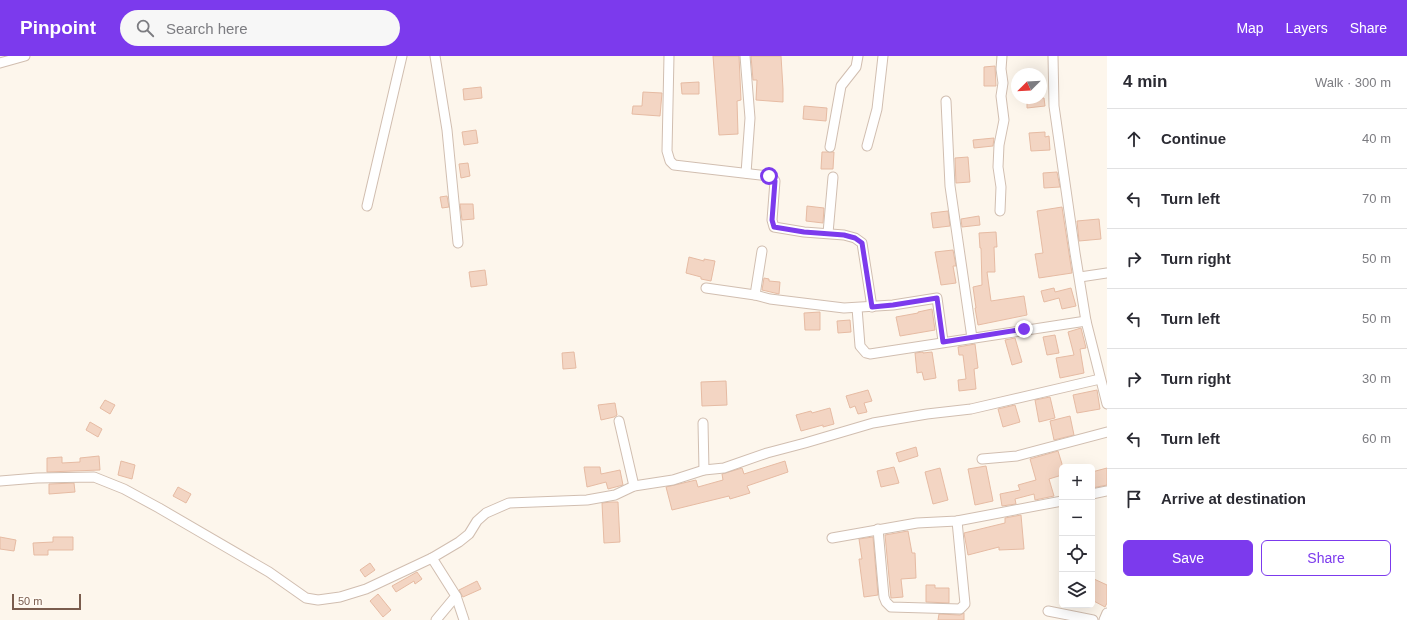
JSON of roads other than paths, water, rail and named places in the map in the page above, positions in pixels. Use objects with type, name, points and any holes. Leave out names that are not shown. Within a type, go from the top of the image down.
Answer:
[{"type":"street","points":[[0,63],[25,56]]},
{"type":"street","points":[[367,206],[402,56]]},
{"type":"street","points":[[435,56],[447,130],[458,243]]},
{"type":"street","points":[[669,56],[667,151],[670,161],[674,165],[769,176],[773,178],[775,181],[772,220],[774,227],[797,231],[844,235],[855,238],[862,243],[872,307]]},
{"type":"street","points":[[744,56],[750,118],[746,173]]},
{"type":"street","points":[[830,147],[841,86],[856,67],[858,56]]},
{"type":"street","points":[[867,146],[877,109],[883,56]]},
{"type":"street","points":[[1000,211],[1001,187],[998,168],[999,145],[1004,120],[1001,96],[1003,83],[1001,69],[1002,56]]},
{"type":"street","points":[[1053,56],[1054,106],[1075,253],[1086,320],[1107,404]]},
{"type":"street","points":[[946,101],[950,186],[972,338]]},
{"type":"street","points":[[828,234],[833,177]]},
{"type":"street","points":[[755,295],[762,251]]},
{"type":"street","points":[[1080,277],[1107,273]]},
{"type":"street","points":[[706,288],[755,295],[770,299],[844,308],[893,305],[937,298],[943,342]]},
{"type":"street","points":[[857,308],[860,346],[870,354],[1086,320]]},
{"type":"street","points":[[0,481],[38,478],[94,477],[124,489],[166,512],[269,572],[306,598],[318,600],[333,598],[366,589],[432,558],[459,542],[469,534],[486,513],[509,503],[587,500],[615,495],[634,486],[673,480],[704,470],[724,468],[767,453],[873,423],[927,414],[971,409],[1100,379]]},
{"type":"street","points":[[619,421],[634,486]]},
{"type":"street","points":[[703,423],[704,470]]},
{"type":"street","points":[[982,458],[1017,456],[1107,432]]},
{"type":"street","points":[[1095,493],[1107,491]]},
{"type":"street","points":[[832,538],[917,523],[957,521],[1059,502]]},
{"type":"street","points":[[878,529],[884,597],[888,605],[891,607],[960,609],[965,604],[957,521]]},
{"type":"street","points":[[432,558],[456,596],[464,620]]},
{"type":"street","points":[[436,620],[456,596]]},
{"type":"street","points":[[1048,610],[1093,620]]},
{"type":"street","points":[[1104,620],[1107,613]]}]
